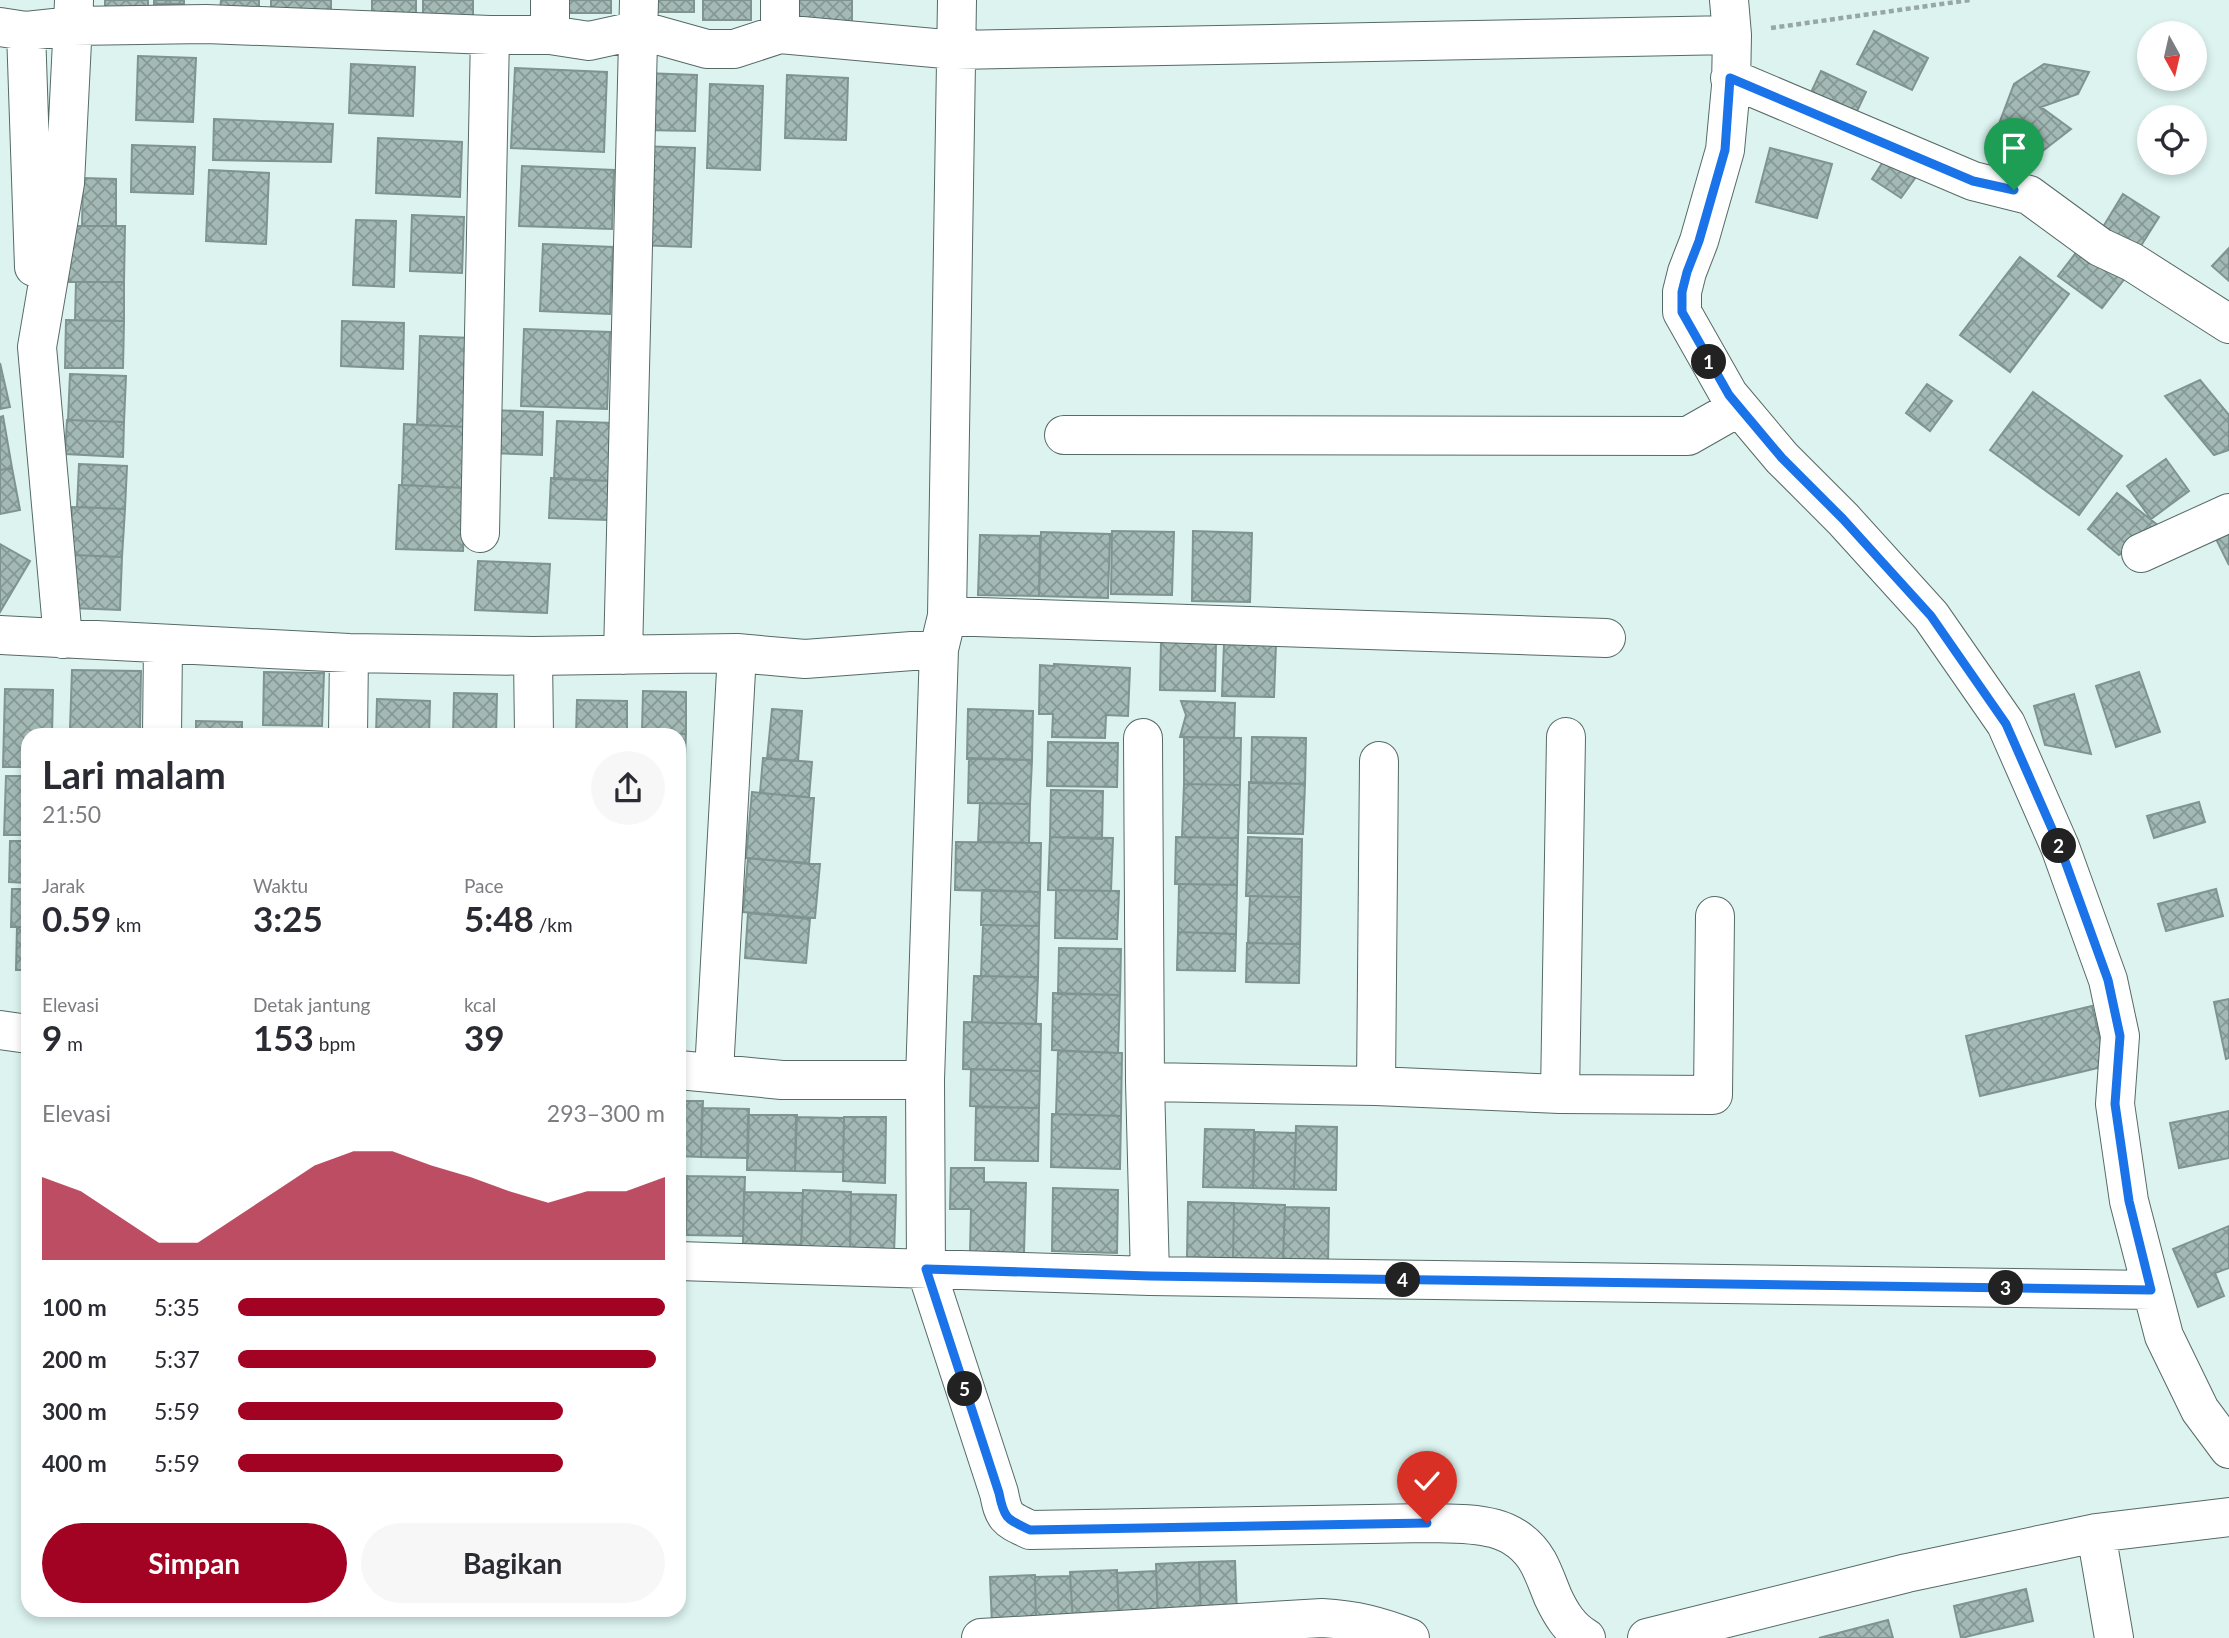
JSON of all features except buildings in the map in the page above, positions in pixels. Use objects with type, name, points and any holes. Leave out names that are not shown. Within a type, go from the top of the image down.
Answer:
[{"type":"street","points":[[957,0],[943,632],[925,1080],[926,1269],[999,1493],[1003,1513],[1013,1522],[1030,1530],[1481,1524],[1508,1533],[1525,1545],[1537,1561],[1570,1627],[1586,1638]]},
{"type":"street","points":[[63,639],[13,29],[74,13],[207,12],[357,15],[490,35],[550,17],[589,41],[639,15]]},
{"type":"street","points":[[37,347],[65,183],[74,13]]},
{"type":"street","points":[[639,15],[707,49],[734,49],[780,17],[956,50],[1731,17],[1725,150],[1699,241],[1687,272],[1682,292],[1682,312],[1729,395],[1782,458],[1843,519],[1931,616],[2006,724],[2060,847],[2108,980],[2120,1036],[2115,1104],[2129,1201],[2164,1336],[2200,1409],[2229,1449]]},
{"type":"street","points":[[623,655],[639,15]]},
{"type":"street","points":[[480,533],[490,35]]},
{"type":"street","points":[[1730,78],[1973,181],[2029,195],[2100,247],[2132,261],[2229,324]]},
{"type":"street","points":[[1064,435],[1688,436],[1739,407]]},
{"type":"street","points":[[2141,553],[2229,513]]},
{"type":"street","points":[[0,635],[349,653],[533,656],[737,653],[806,659],[943,632],[1606,638]]},
{"type":"street","points":[[162,728],[163,645]]},
{"type":"street","points":[[348,728],[349,653]]},
{"type":"street","points":[[737,653],[697,1071],[782,1080],[925,1080]]},
{"type":"street","points":[[533,656],[534,728]]},
{"type":"street","points":[[1560,1094],[1566,737]]},
{"type":"street","points":[[1143,738],[1145,1082],[1150,1276]]},
{"type":"street","points":[[1376,1086],[1379,761]]},
{"type":"street","points":[[1145,1082],[1713,1096],[1716,916]]},
{"type":"street","points":[[0,1030],[21,1033]]},
{"type":"street","points":[[686,1261],[1150,1276],[2151,1290]]},
{"type":"street","points":[[1647,1638],[1907,1573],[2096,1532],[2229,1517]]},
{"type":"street","points":[[2096,1532],[2114,1638]]},
{"type":"street","points":[[981,1638],[1322,1618],[1376,1624],[1410,1638]]},
{"type":"path","points":[[1731,17],[1800,22],[1970,0]]},
{"type":"route","points":[[1427,1523],[1030,1530],[1013,1522],[1003,1513],[999,1493],[926,1269],[1150,1276],[2151,1290],[2129,1201],[2115,1104],[2120,1036],[2108,980],[2060,847],[2006,724],[1931,616],[1843,519],[1782,458],[1729,395],[1682,312],[1682,292],[1687,272],[1699,241],[1725,150],[1730,78],[1973,181],[2014,190]]}]
